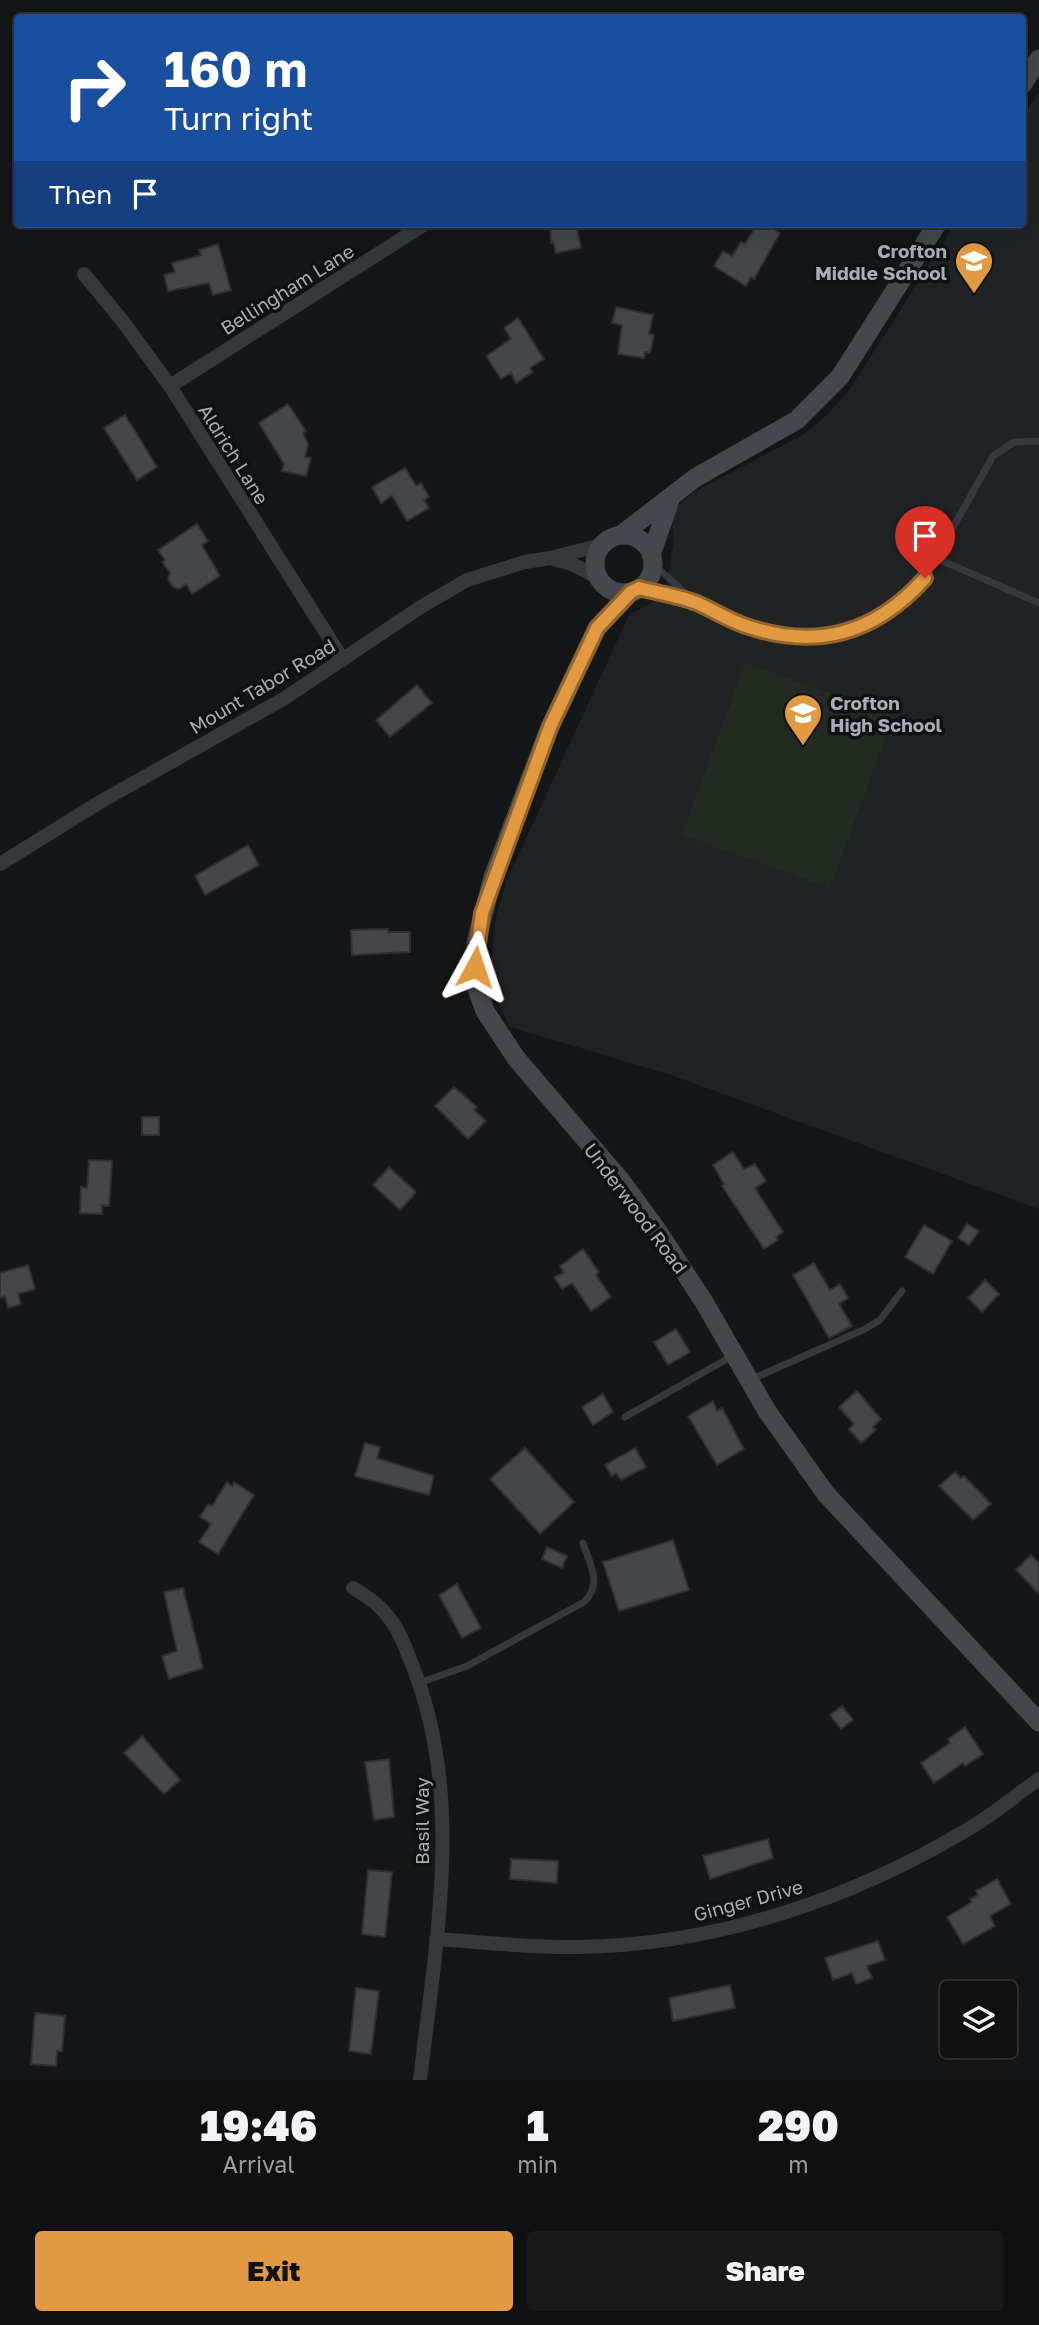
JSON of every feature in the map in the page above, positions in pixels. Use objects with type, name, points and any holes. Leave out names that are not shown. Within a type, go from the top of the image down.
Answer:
[{"type":"street","points":[[1026,79],[1039,59]]},
{"type":"street","name":"Bellingham Lane","points":[[170,386],[419,228]]},
{"type":"street","points":[[599,579],[595,561],[602,545],[621,536],[695,478],[797,420],[821,399],[840,377],[934,228]]},
{"type":"street","name":"Aldrich Lane","points":[[84,274],[170,386],[343,660]]},
{"type":"street","points":[[550,558],[572,564],[614,591],[635,590],[646,582],[671,496]]},
{"type":"street","points":[[621,536],[640,540],[652,560]]},
{"type":"street","name":"Mount Tabor Road","points":[[0,864],[100,802],[285,698],[419,607],[467,580],[525,562],[602,545]]},
{"type":"street","name":"Underwood Road","points":[[597,628],[599,579]]},
{"type":"street","name":"Underwood Road","points":[[635,590],[597,628],[550,727],[493,877],[476,942],[477,989],[485,1011],[499,1035],[629,1192],[698,1292],[793,1451],[826,1494],[1039,1722]]},
{"type":"street","name":"Basil Way","points":[[353,1588],[375,1600],[397,1629],[419,1683],[432,1725],[441,1772],[444,1823],[436,1939],[421,2080]]},
{"type":"street","name":"Ginger Drive","points":[[436,1939],[579,1947],[682,1937],[740,1926],[786,1912],[887,1874],[973,1826],[1039,1779]]},
{"type":"lane","points":[[635,590],[697,603],[744,625],[768,632],[789,636],[828,636],[848,632],[890,612],[908,598],[938,559],[993,456],[1014,442],[1039,441]]},
{"type":"lane","points":[[938,559],[1039,603]]},
{"type":"lane","points":[[652,560],[697,603]]},
{"type":"lane","points":[[750,1381],[865,1329],[880,1320],[902,1291]]},
{"type":"lane","points":[[625,1417],[735,1355]]},
{"type":"lane","points":[[419,1683],[467,1667],[584,1602],[592,1594],[595,1585],[583,1543]]},
{"type":"shaded area","name":"Crofton High School","points":[[1039,92],[1039,1209],[671,1075],[510,1027],[499,1005],[491,965],[496,917],[507,880],[629,615],[665,595],[674,539],[671,513],[692,493],[804,434],[828,414],[850,389],[952,228],[1026,228],[1026,112]]},
{"type":"shaded area","points":[[745,663],[893,716],[830,888],[682,835]]},
{"type":"building","points":[[550,228],[577,228],[581,248],[556,253],[553,242],[551,243]]},
{"type":"building","points":[[755,228],[772,228],[780,233],[754,279],[751,277],[746,286],[714,266],[723,251],[732,256],[741,242],[745,244]]},
{"type":"building","points":[[218,244],[231,290],[213,295],[209,283],[168,291],[164,275],[175,272],[172,263],[201,255],[199,250]]},
{"type":"building","points":[[616,307],[653,315],[649,334],[654,335],[650,353],[645,352],[644,358],[618,354],[622,325],[612,323]]},
{"type":"building","points":[[518,318],[544,359],[530,368],[533,372],[516,383],[511,373],[501,379],[486,356],[511,339],[504,328]]},
{"type":"building","points":[[288,404],[306,431],[303,433],[308,444],[305,457],[311,458],[306,476],[282,471],[284,464],[259,423]]},
{"type":"building","points":[[125,415],[157,467],[137,480],[104,428]]},
{"type":"building","points":[[405,468],[416,486],[421,483],[429,497],[424,500],[429,508],[407,521],[392,496],[381,503],[372,487]]},
{"type":"building","points":[[197,524],[208,541],[202,545],[220,576],[192,594],[186,584],[179,589],[173,587],[168,579],[170,573],[162,562],[165,560],[158,550]]},
{"type":"building","points":[[417,685],[432,703],[390,737],[376,720]]},
{"type":"building","points":[[248,845],[259,865],[205,895],[195,876]]},
{"type":"building","points":[[388,929],[388,932],[410,932],[410,952],[352,955],[351,930]]},
{"type":"building","points":[[454,1087],[477,1107],[474,1110],[486,1121],[468,1139],[435,1106]]},
{"type":"building","points":[[142,1117],[159,1117],[159,1135],[142,1135]]},
{"type":"building","points":[[733,1152],[744,1169],[755,1164],[766,1181],[755,1188],[783,1232],[776,1237],[778,1240],[764,1249],[722,1186],[724,1184],[713,1165]]},
{"type":"building","points":[[89,1160],[112,1161],[109,1206],[102,1205],[102,1214],[80,1213],[81,1187],[87,1188]]},
{"type":"building","points":[[389,1167],[416,1192],[400,1210],[373,1185]]},
{"type":"building","points":[[967,1224],[979,1231],[969,1245],[958,1238]]},
{"type":"building","points":[[924,1225],[952,1241],[933,1274],[905,1257]]},
{"type":"building","points":[[583,1249],[599,1272],[596,1275],[611,1297],[591,1311],[572,1283],[562,1289],[554,1277],[564,1273],[560,1266]]},
{"type":"building","points":[[814,1263],[830,1290],[840,1284],[848,1298],[839,1304],[852,1326],[829,1338],[793,1275]]},
{"type":"building","points":[[28,1265],[35,1289],[18,1294],[21,1304],[8,1308],[5,1296],[0,1298],[0,1273]]},
{"type":"building","points":[[985,1280],[999,1294],[982,1312],[968,1298]]},
{"type":"building","points":[[676,1329],[690,1352],[668,1365],[654,1342]]},
{"type":"building","points":[[857,1391],[881,1419],[873,1427],[876,1430],[861,1443],[849,1429],[854,1424],[839,1407]]},
{"type":"building","points":[[603,1394],[613,1412],[593,1425],[582,1407]]},
{"type":"building","points":[[713,1401],[717,1411],[722,1408],[744,1449],[717,1465],[688,1416]]},
{"type":"building","points":[[365,1443],[380,1447],[377,1458],[434,1476],[429,1495],[355,1476]]},
{"type":"building","points":[[525,1448],[574,1502],[540,1534],[490,1479]]},
{"type":"building","points":[[635,1448],[646,1467],[621,1480],[616,1473],[612,1476],[605,1465]]},
{"type":"building","points":[[955,1472],[961,1478],[964,1476],[991,1504],[973,1520],[939,1486]]},
{"type":"building","points":[[227,1482],[232,1486],[234,1482],[254,1495],[218,1554],[199,1542],[211,1524],[200,1517],[208,1504],[212,1506]]},
{"type":"building","points":[[673,1540],[689,1590],[619,1611],[603,1562]]},
{"type":"building","points":[[547,1547],[567,1556],[562,1568],[542,1559]]},
{"type":"building","points":[[1031,1555],[1039,1563],[1039,1594],[1016,1570]]},
{"type":"building","points":[[457,1584],[481,1628],[462,1638],[439,1595]]},
{"type":"building","points":[[183,1588],[203,1668],[169,1679],[162,1656],[177,1651],[164,1592]]},
{"type":"building","points":[[842,1706],[853,1720],[841,1729],[830,1715]]},
{"type":"building","points":[[965,1727],[983,1754],[965,1766],[963,1763],[934,1783],[921,1763],[950,1743],[948,1739]]},
{"type":"building","points":[[142,1736],[180,1780],[164,1794],[124,1753]]},
{"type":"building","points":[[389,1759],[394,1817],[374,1820],[365,1762]]},
{"type":"building","points":[[768,1839],[773,1858],[710,1879],[703,1856]]},
{"type":"building","points":[[511,1859],[558,1861],[557,1883],[510,1879]]},
{"type":"building","points":[[368,1870],[392,1872],[385,1937],[362,1934]]},
{"type":"building","points":[[997,1879],[1011,1904],[990,1916],[995,1926],[963,1944],[947,1917],[972,1902],[970,1899],[978,1895],[976,1891]]},
{"type":"building","points":[[878,1941],[885,1960],[867,1966],[872,1978],[856,1984],[852,1973],[833,1980],[825,1958]]},
{"type":"building","points":[[730,1985],[735,2008],[673,2021],[669,1998]]},
{"type":"building","points":[[356,1988],[379,1991],[371,2054],[349,2051]]},
{"type":"building","points":[[35,2013],[65,2016],[62,2051],[57,2051],[56,2066],[31,2064]]},
{"type":"place","name":"Crofton Middle School","points":[[974,295]]},
{"type":"place","name":"Crofton High School","points":[[803,747]]},
{"type":"route","points":[[475,967],[476,942],[493,877],[550,727],[597,628],[631,592],[639,588],[697,603],[744,625],[768,632],[789,636],[828,636],[868,625],[890,612],[908,598],[925,578]]}]
